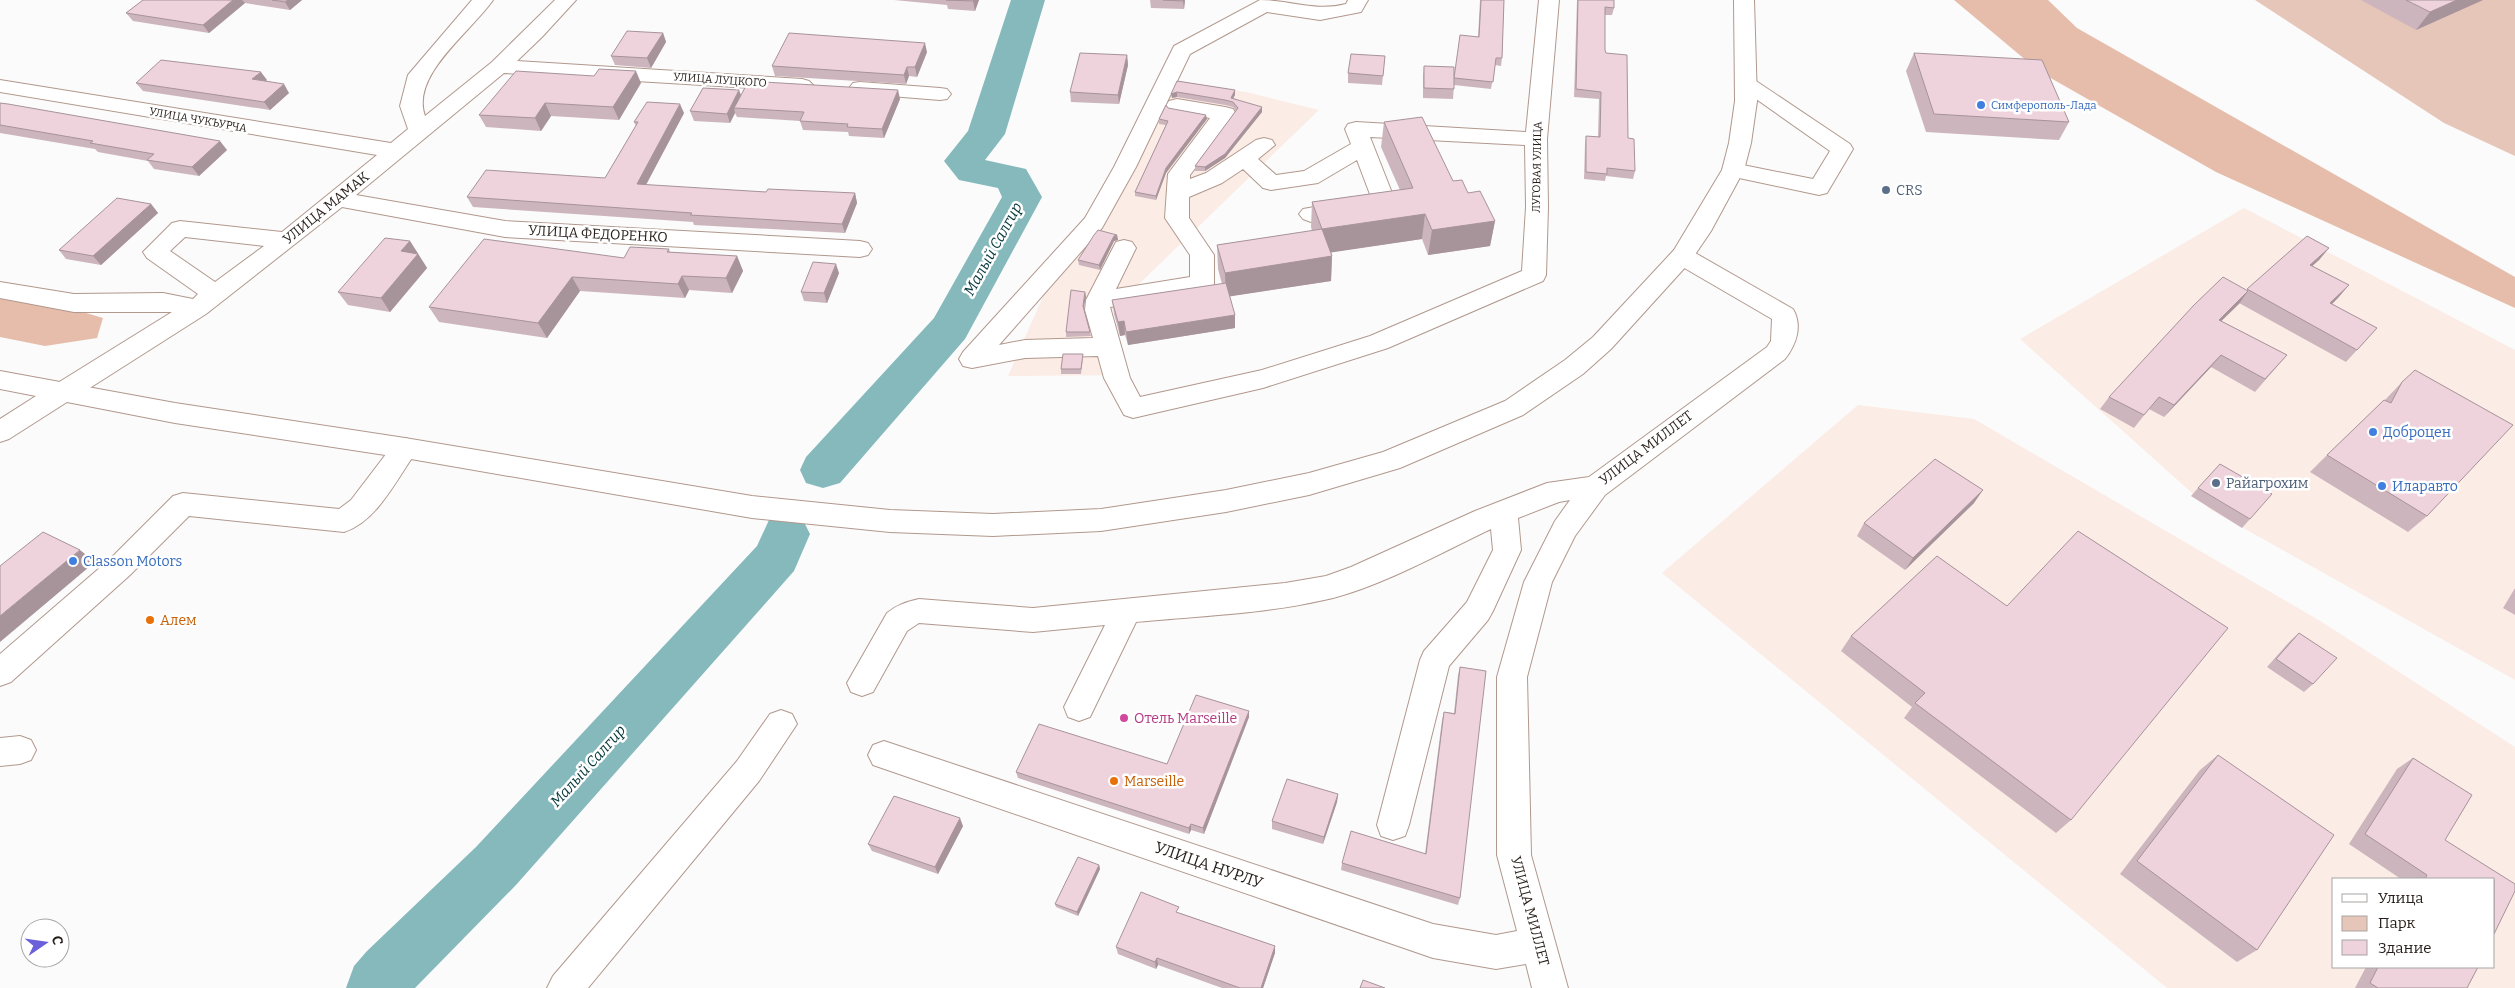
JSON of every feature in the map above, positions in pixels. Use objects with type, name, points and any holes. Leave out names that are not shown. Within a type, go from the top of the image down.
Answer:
[{"type":"street","points":[[420,131],[411,106],[418,75],[483,0]]},
{"type":"street","name":"УЛИЦА МАМАК","points":[[0,432],[206,301],[287,240],[499,66],[563,0]]},
{"type":"street","points":[[1124,248],[1098,300],[1097,310],[1107,347],[1026,349],[972,359],[1094,223],[1126,167],[1180,50],[1261,2],[1301,13],[1334,15],[1354,8],[1358,0]]},
{"type":"street","name":"ЛУГОВАЯ УЛИЦА","points":[[1107,347],[1117,378],[1133,408],[1264,379],[1379,342],[1534,275],[1537,207],[1536,139],[1549,0]]},
{"type":"street","points":[[0,380],[175,412],[405,448],[752,507],[890,521],[993,524],[1101,520],[1226,501],[1309,484],[1390,461],[1514,408],[1574,367],[1602,343],[1682,256],[1699,231],[1733,170],[1744,124],[1746,84],[1744,0]]},
{"type":"street","name":"УЛИЦА ЛУЦКОГО","points":[[499,66],[940,94]]},
{"type":"street","points":[[1733,170],[1819,188],[1842,149],[1746,84]]},
{"type":"street","name":"УЛИЦА ЧУКЪУРЧА","points":[[0,86],[396,151]]},
{"type":"street","points":[[1098,300],[1202,284],[1211,254],[1176,218],[1179,174],[1225,114],[1177,106]]},
{"type":"street","points":[[1311,214],[1385,203],[1356,129],[1536,139]]},
{"type":"street","points":[[1178,193],[1214,178],[1264,145]]},
{"type":"street","points":[[1244,158],[1271,183],[1310,178],[1362,146]]},
{"type":"street","name":"УЛИЦА ФЕДОРЕНКО","points":[[338,199],[505,229],[860,249]]},
{"type":"street","points":[[206,301],[155,252],[180,229],[287,240]]},
{"type":"street","name":"УЛИЦА МИЛЛЕТ","points":[[1550,988],[1514,855],[1512,677],[1538,582],[1565,529],[1595,487],[1776,353],[1784,342],[1784,316],[1682,256]]},
{"type":"street","points":[[0,290],[74,303],[206,301]]},
{"type":"street","points":[[0,673],[120,567],[183,504],[344,522],[361,508],[405,448]]},
{"type":"street","points":[[862,682],[898,622],[907,614],[919,611],[1033,620],[1126,613],[1285,595],[1326,588],[1361,576],[1504,512],[1558,492],[1595,487]]},
{"type":"street","points":[[1393,825],[1435,660],[1478,612],[1503,559],[1507,550],[1504,512]]},
{"type":"street","points":[[1079,707],[1126,613]]},
{"type":"street","points":[[566,988],[748,771],[781,724]]},
{"type":"street","name":"УЛИЦА НУРЛУ","points":[[884,755],[1434,941],[1496,952],[1537,945]]},
{"type":"shaded area","points":[[1954,0],[2048,0],[2077,28],[2515,277],[2515,308],[2216,172],[2040,72]]},
{"type":"shaded area","points":[[1179,81],[1246,92],[1319,110],[1108,314],[1128,375],[1008,376],[1048,285],[1104,222]]},
{"type":"shaded area","points":[[2244,208],[2515,350],[2515,680],[2211,510],[2020,339]]},
{"type":"shaded area","points":[[0,296],[69,308],[103,318],[97,338],[45,346],[0,337]]},
{"type":"shaded area","points":[[1858,405],[1974,419],[2322,622],[2515,747],[2515,988],[2167,988],[1662,573]]},
{"type":"green space","points":[[2255,0],[2515,0],[2515,156],[2444,123]]},
{"type":"building","points":[[143,0],[233,0],[203,25],[126,13]]},
{"type":"building","points":[[272,0],[288,0],[285,2]]},
{"type":"building","points":[[1481,0],[1504,0],[1502,58],[1496,58],[1493,82],[1454,78],[1460,35],[1479,37]]},
{"type":"building","points":[[1578,0],[1614,0],[1614,8],[1605,7],[1605,50],[1606,53],[1627,55],[1628,138],[1634,139],[1635,171],[1607,168],[1607,174],[1586,172],[1586,136],[1600,137],[1601,92],[1576,89]]},
{"type":"building","points":[[2406,0],[2457,0],[2430,12]]},
{"type":"building","points":[[627,31],[663,33],[647,58],[611,56]]},
{"type":"building","points":[[789,33],[925,43],[915,67],[907,67],[904,75],[772,66]]},
{"type":"building","points":[[1080,53],[1127,55],[1118,95],[1070,92]]},
{"type":"building","name":"Симферополь-Лада","points":[[1914,53],[2042,60],[2069,122],[1934,114]]},
{"type":"building","points":[[1351,54],[1385,56],[1383,76],[1348,73]]},
{"type":"building","points":[[161,60],[261,72],[252,79],[284,84],[264,102],[136,83]]},
{"type":"building","points":[[1424,66],[1454,67],[1454,89],[1424,88]]},
{"type":"building","points":[[599,69],[636,71],[613,107],[545,103],[535,118],[479,115],[516,71],[594,76]]},
{"type":"building","points":[[1177,81],[1235,90],[1231,98],[1262,107],[1225,154],[1205,167],[1195,166],[1238,108],[1233,102],[1225,100],[1177,92],[1171,94]]},
{"type":"building","points":[[764,82],[898,90],[882,129],[847,127],[848,124],[800,121],[804,112],[734,108],[747,84],[763,85]]},
{"type":"building","points":[[703,88],[739,90],[727,114],[690,111]]},
{"type":"building","points":[[647,102],[680,104],[637,184],[766,192],[768,189],[855,193],[842,224],[690,215],[692,213],[467,197],[486,170],[605,178],[638,122],[634,122]]},
{"type":"building","points":[[0,103],[220,141],[192,167],[147,160],[154,154],[0,125]]},
{"type":"building","points":[[1166,105],[1168,108],[1206,115],[1166,168],[1156,196],[1135,192],[1168,121],[1159,119]]},
{"type":"building","points":[[1422,117],[1453,181],[1462,180],[1468,193],[1480,191],[1495,221],[1432,230],[1425,214],[1322,229],[1312,202],[1413,188],[1384,122]]},
{"type":"building","points":[[117,198],[151,204],[93,256],[59,250]]},
{"type":"building","points":[[1322,229],[1332,256],[1225,273],[1217,245]]},
{"type":"building","points":[[1098,230],[1117,235],[1114,236],[1099,265],[1078,260],[1094,235]]},
{"type":"building","points":[[2307,236],[2329,248],[2310,265],[2349,285],[2330,303],[2377,328],[2357,350],[2247,289]]},
{"type":"building","points":[[385,238],[410,241],[401,251],[418,254],[381,298],[338,292]]},
{"type":"building","points":[[484,239],[624,258],[630,247],[669,249],[667,252],[737,256],[726,278],[682,276],[678,284],[572,277],[538,323],[429,307]]},
{"type":"building","points":[[813,262],[836,264],[824,293],[801,292]]},
{"type":"building","points":[[2223,277],[2248,291],[2219,320],[2287,355],[2265,379],[2221,355],[2174,405],[2159,397],[2144,415],[2109,397],[2194,305]]},
{"type":"building","points":[[1226,283],[1235,315],[1126,332],[1124,321],[1118,322],[1112,300]]},
{"type":"building","points":[[1071,290],[1085,292],[1083,306],[1090,332],[1066,332]]},
{"type":"building","points":[[1063,354],[1083,354],[1081,369],[1061,369]]},
{"type":"building","points":[[2415,370],[2513,425],[2427,516],[2327,455],[2384,400],[2391,403],[2402,382]]},
{"type":"building","points":[[1935,459],[1983,490],[1913,558],[1864,523]]},
{"type":"building","points":[[2220,464],[2272,494],[2250,519],[2198,488]]},
{"type":"building","points":[[2078,531],[2228,628],[2071,820],[1915,703],[1925,693],[1851,636],[1937,556],[2007,606]]},
{"type":"building","points":[[43,532],[80,550],[0,616],[0,566]]},
{"type":"building","points":[[2299,633],[2337,658],[2313,684],[2276,659]]},
{"type":"building","points":[[1460,667],[1486,671],[1460,898],[1342,863],[1351,831],[1426,854],[1444,712],[1455,714]]},
{"type":"building","points":[[1196,695],[1249,711],[1203,828],[1191,824],[1189,828],[1016,772],[1039,724],[1167,764]]},
{"type":"building","points":[[2218,755],[2334,835],[2257,950],[2137,861]]},
{"type":"building","points":[[2413,758],[2472,795],[2445,840],[2515,884],[2515,891],[2495,932],[2495,878],[2426,878],[2427,875],[2365,834]]},
{"type":"building","points":[[1287,779],[1338,794],[1324,837],[1272,821]]},
{"type":"building","points":[[894,796],[960,818],[935,867],[868,844]]},
{"type":"building","points":[[1078,857],[1099,865],[1077,912],[1055,904]]},
{"type":"building","points":[[1141,892],[1179,907],[1176,912],[1275,946],[1261,988],[1240,988],[1157,958],[1155,962],[1116,947]]},
{"type":"building","points":[[2378,968],[2477,968],[2467,988],[2378,988],[2370,983]]},
{"type":"building","points":[[1363,980],[1385,988],[1360,988]]},
{"type":"waterway","name":"Малый Салгир","points":[[823,470],[950,328],[1022,197],[1012,178],[973,171],[963,161],[986,134],[1028,0]]},
{"type":"waterway","name":"Малый Салгир","points":[[376,988],[388,972],[496,866],[777,557],[786,534]]},
{"type":"place","name":"Симферополь-Лада","points":[[1981,105]]},
{"type":"place","name":"CRS","points":[[1886,190]]},
{"type":"place","name":"Доброцен","points":[[2373,432]]},
{"type":"place","name":"Райагрохим","points":[[2216,483]]},
{"type":"place","name":"Иларавто","points":[[2382,486]]},
{"type":"place","name":"Classon Motors","points":[[73,561]]},
{"type":"place","name":"Алем","points":[[150,620]]},
{"type":"place","name":"Отель Marseille","points":[[1124,718]]},
{"type":"place","name":"Marseille","points":[[1114,781]]}]
